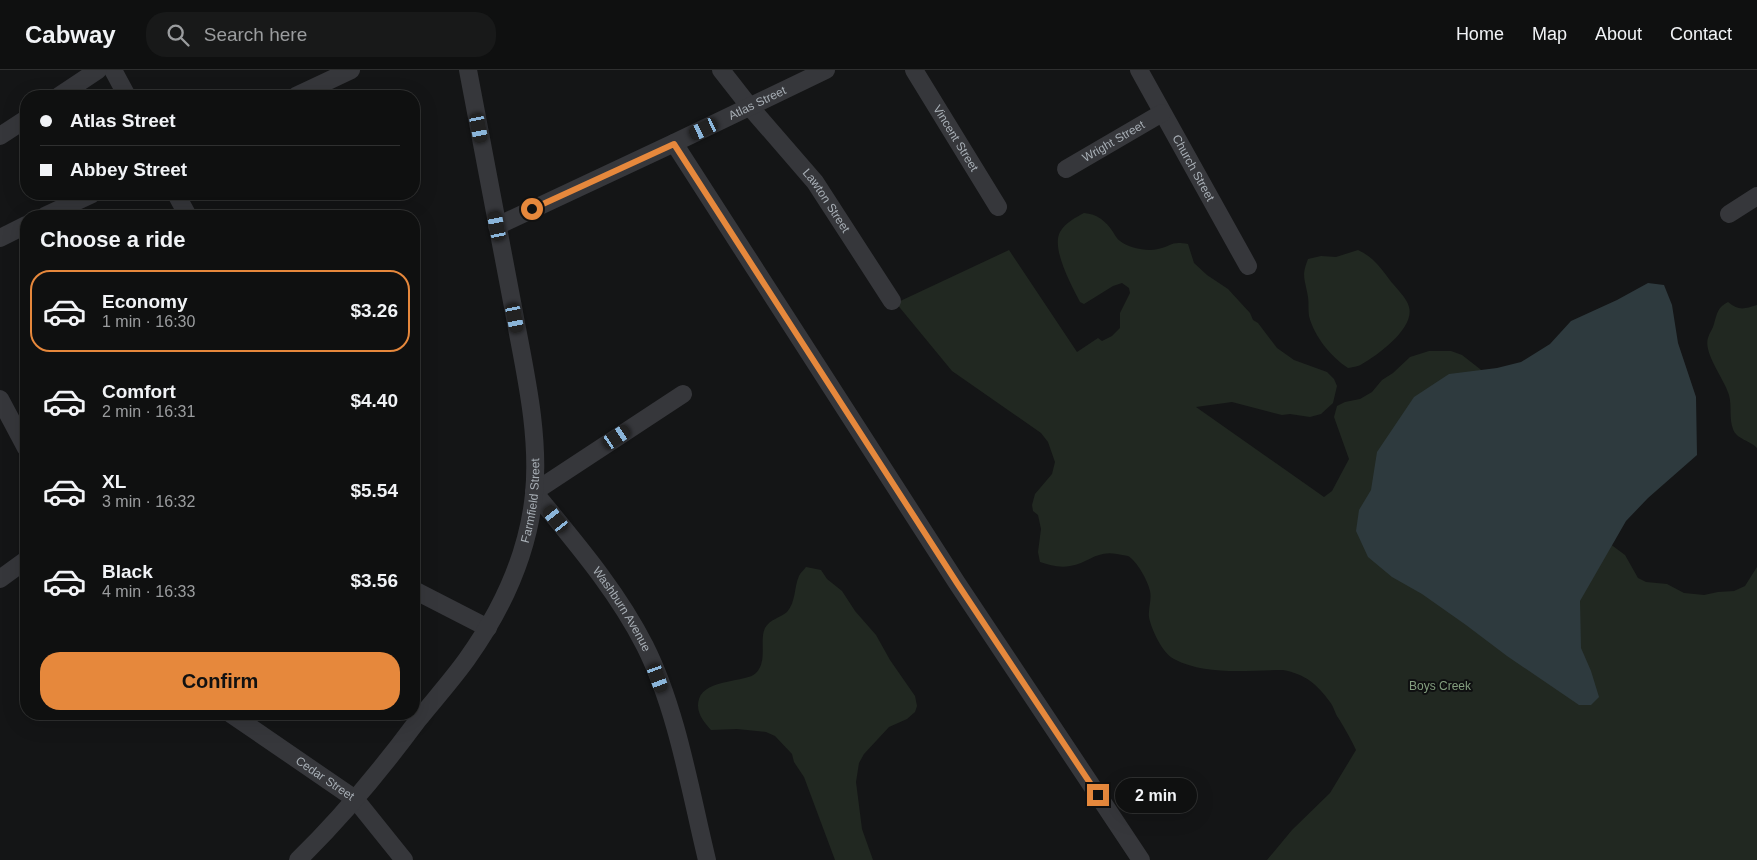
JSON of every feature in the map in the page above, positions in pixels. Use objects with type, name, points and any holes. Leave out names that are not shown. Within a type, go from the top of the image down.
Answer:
[{"type":"street","points":[[68,90],[98,70]]},
{"type":"street","points":[[113,70],[123,90]]},
{"type":"street","points":[[309,90],[351,70]]},
{"type":"street","name":"Farmfield Street","points":[[420,719],[467,659],[488,628],[519,558],[527,530],[534,492],[535,463],[530,404],[468,70]]},
{"type":"street","name":"Lawton Street","points":[[720,70],[815,182],[892,301]]},
{"type":"street","name":"Atlas Street","points":[[497,226],[674,144],[826,70]]},
{"type":"street","name":"Vincent Street","points":[[914,70],[998,207]]},
{"type":"street","name":"Church Street","points":[[1139,70],[1248,266]]},
{"type":"street","name":"Wright Street","points":[[1066,169],[1162,113]]},
{"type":"street","points":[[0,136],[20,123]]},
{"type":"street","points":[[674,144],[963,591],[1140,860]]},
{"type":"street","points":[[1729,214],[1757,196]]},
{"type":"street","points":[[58,210],[79,200]]},
{"type":"street","points":[[0,238],[20,228]]},
{"type":"street","points":[[534,492],[683,394]]},
{"type":"street","points":[[0,399],[20,437]]},
{"type":"street","name":"Washburn Avenue","points":[[534,492],[600,574],[646,647],[674,725],[707,860]]},
{"type":"street","points":[[0,579],[20,564]]},
{"type":"street","points":[[420,593],[488,628]]},
{"type":"street","name":"Cedar Street","points":[[240,720],[355,799],[404,860]]},
{"type":"street","name":"Farmfield Street","points":[[298,860],[376,776],[420,720]]},
{"type":"green space","name":"Boys Creek","points":[[1084,213],[1101,219],[1119,240],[1133,247],[1154,250],[1175,243],[1188,244],[1194,263],[1207,275],[1228,289],[1250,313],[1253,320],[1258,323],[1277,348],[1294,360],[1327,372],[1334,379],[1337,386],[1333,403],[1321,414],[1310,417],[1290,414],[1282,415],[1232,402],[1196,407],[1324,497],[1332,491],[1349,459],[1334,417],[1337,406],[1360,399],[1372,392],[1382,380],[1393,373],[1410,357],[1429,351],[1451,351],[1462,355],[1480,369],[1500,391],[1590,529],[1625,555],[1638,578],[1646,582],[1667,584],[1684,593],[1704,595],[1734,591],[1745,586],[1757,567],[1757,860],[1267,860],[1292,830],[1330,793],[1356,750],[1331,704],[1320,690],[1298,674],[1283,670],[1213,670],[1200,668],[1174,659],[1158,641],[1150,622],[1149,587],[1142,572],[1128,556],[1110,553],[1103,554],[1066,567],[1040,562],[1038,552],[1041,529],[1038,515],[1033,511],[1032,505],[1035,494],[1052,474],[1055,462],[1048,442],[1041,433],[952,371],[896,303],[1009,250],[1077,352],[1098,338],[1102,341],[1112,336],[1120,328],[1120,313],[1130,293],[1129,288],[1122,283],[1113,286],[1084,304],[1080,302],[1060,257],[1058,239],[1060,232],[1065,226]]},
{"type":"green space","points":[[1358,250],[1376,263],[1406,300],[1409,307],[1409,315],[1401,332],[1385,348],[1360,365],[1348,368],[1330,352],[1311,324],[1304,274],[1308,259],[1321,256],[1336,257]]},
{"type":"green space","points":[[1728,302],[1735,307],[1742,308],[1757,305],[1757,448],[1740,438],[1733,429],[1729,395],[1711,359],[1707,344],[1720,308]]},
{"type":"green space","points":[[806,567],[821,570],[827,579],[842,591],[855,611],[876,635],[890,660],[915,696],[917,706],[915,712],[907,719],[889,727],[864,754],[859,763],[856,782],[862,829],[873,860],[835,860],[804,777],[794,762],[792,754],[775,736],[766,732],[737,729],[711,730],[698,708],[699,699],[709,687],[751,676],[760,668],[763,657],[763,633],[765,628],[790,608],[799,576]]},
{"type":"shaded area","points":[[1648,283],[1664,285],[1672,305],[1678,343],[1696,397],[1697,455],[1648,498],[1626,521],[1580,601],[1581,648],[1599,697],[1591,705],[1579,705],[1507,656],[1422,594],[1392,577],[1368,557],[1356,531],[1359,510],[1371,490],[1377,452],[1414,397],[1449,374],[1497,368],[1521,362],[1550,344],[1571,321],[1617,300]]},
{"type":"route","points":[[532,209],[674,144],[957,583],[1098,795]]}]
